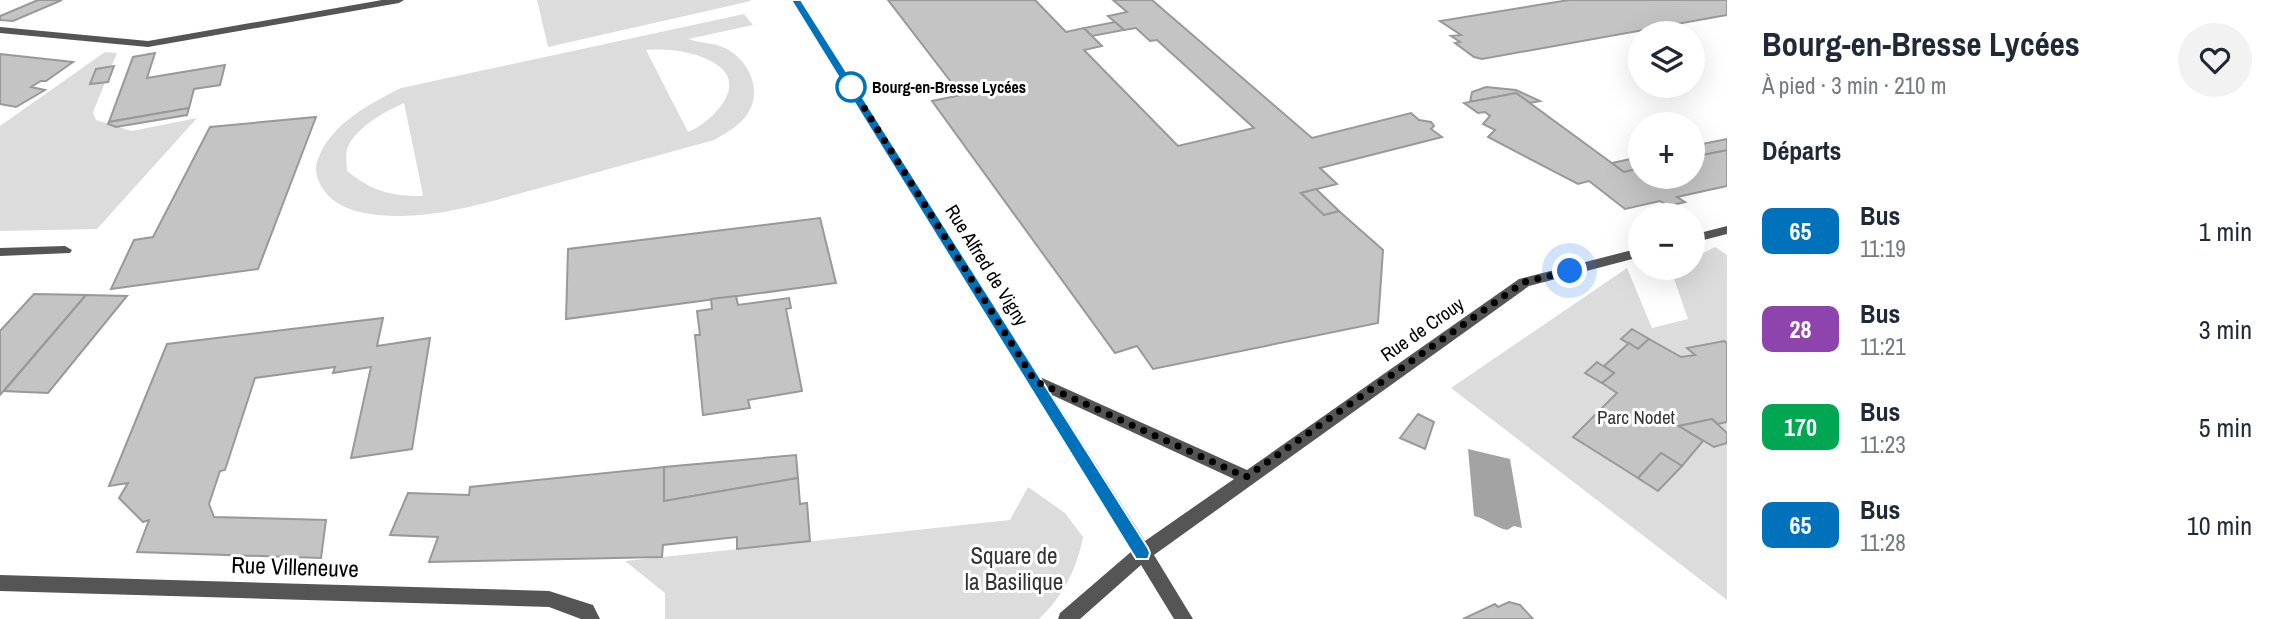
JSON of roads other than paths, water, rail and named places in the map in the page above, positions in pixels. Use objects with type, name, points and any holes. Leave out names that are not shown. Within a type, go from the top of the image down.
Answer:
[{"type":"street","points":[[0,30],[148,44],[399,0]]},
{"type":"street","name":"Rue Alfred de Vigny","points":[[796,0],[1184,619]]},
{"type":"street","points":[[1705,236],[1727,230]]},
{"type":"street","points":[[0,252],[65,250]]},
{"type":"street","name":"Rue de Crouy","points":[[1068,619],[1142,553],[1524,282],[1628,256]]},
{"type":"street","points":[[1035,381],[1246,477]]},
{"type":"street","name":"Rue Villeneuve","points":[[0,583],[549,599],[589,615]]},
{"type":"place","name":"Bourg-en-Bresse Lycées","points":[[851,87]]},
{"type":"park label","name":"Parc Nodet","points":[[1636,417]]},
{"type":"park label","name":"Square de la Basilique","points":[[1014,569]]}]
